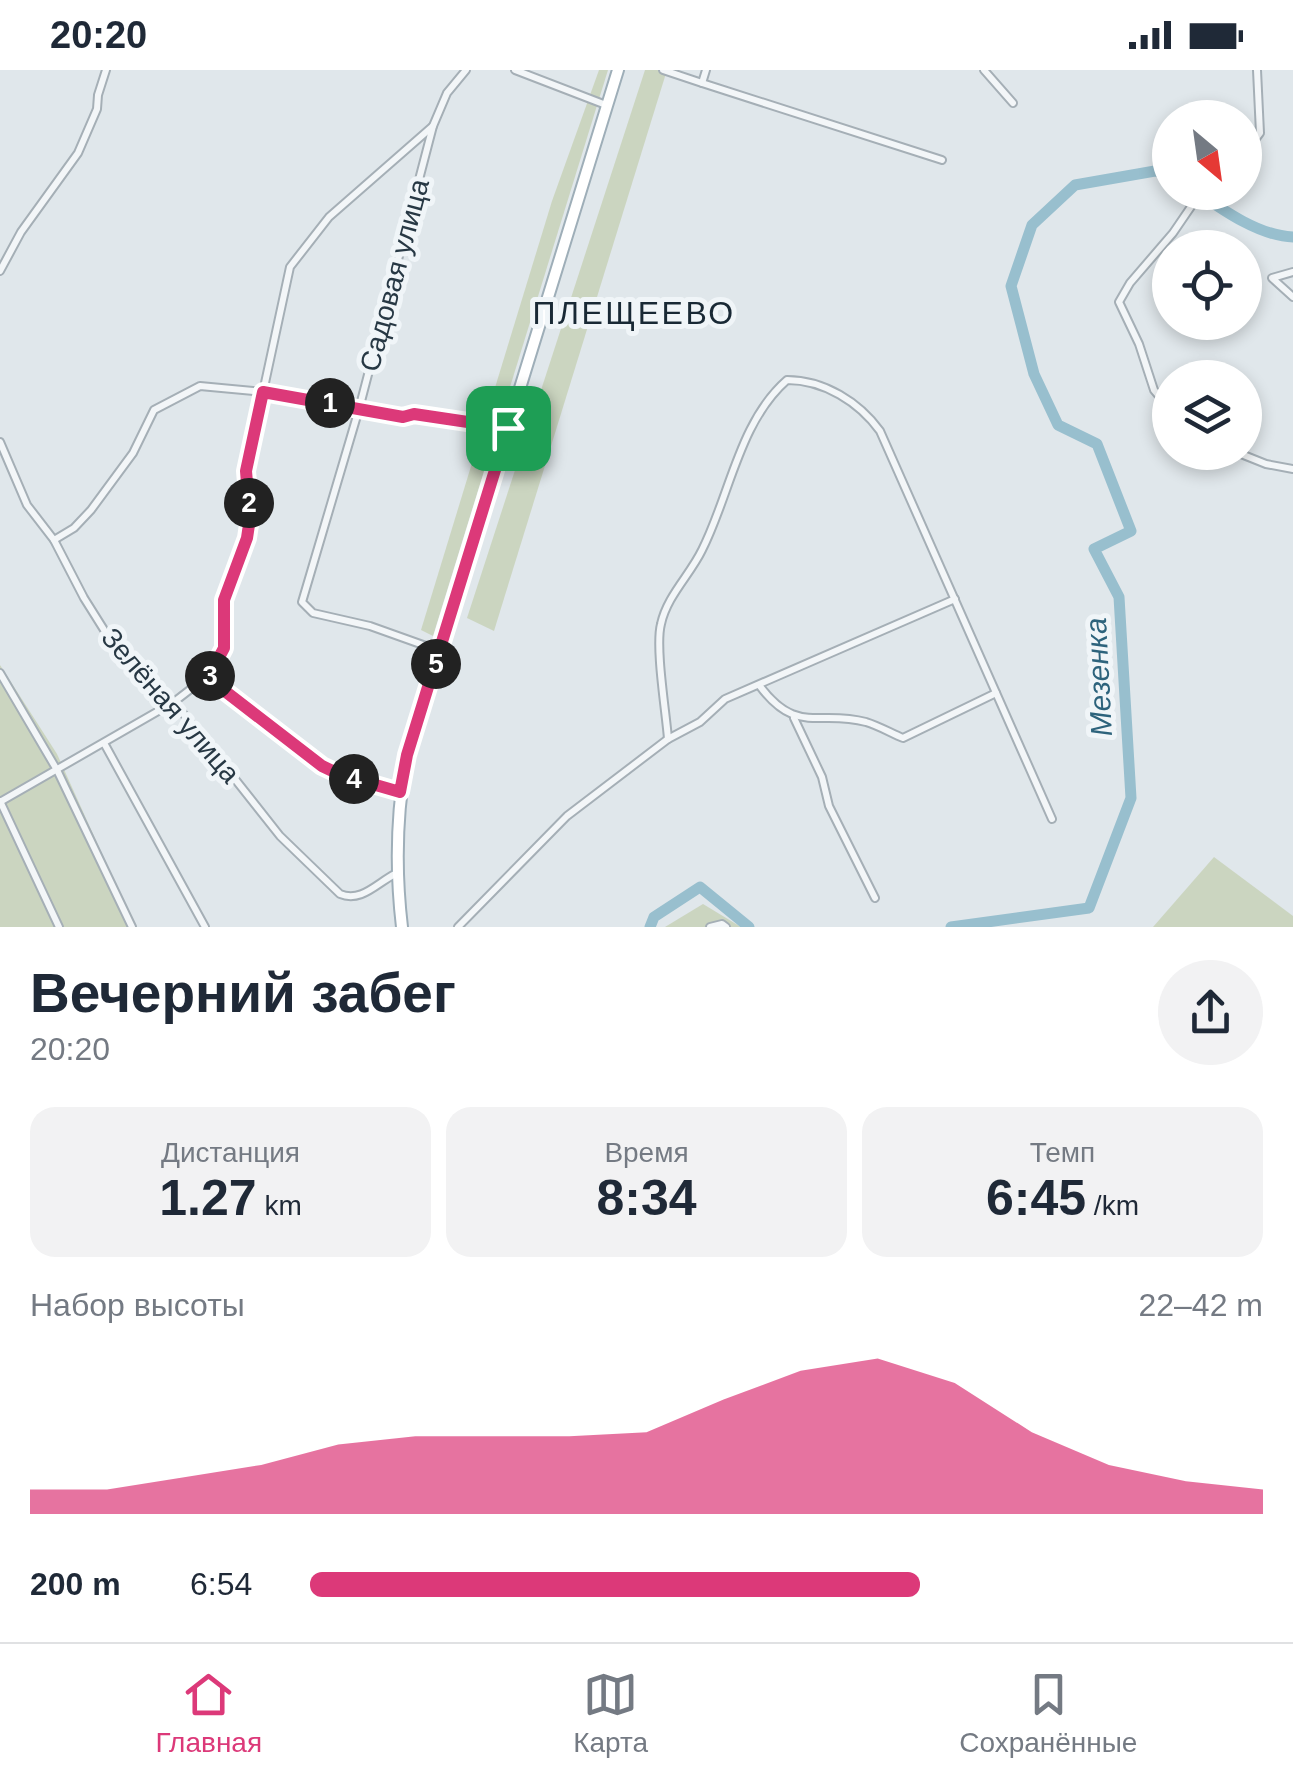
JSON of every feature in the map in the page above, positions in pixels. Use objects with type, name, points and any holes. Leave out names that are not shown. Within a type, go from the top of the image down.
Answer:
[{"type":"main road","points":[[402,927],[395,874],[400,792],[407,755],[618,70]]},
{"type":"street","points":[[0,271],[21,232],[78,154],[97,109],[106,70]]},
{"type":"street","name":"Садовая улица","points":[[440,651],[370,626],[314,613],[302,602],[359,408],[433,126],[447,93],[466,70]]},
{"type":"street","points":[[516,70],[606,104]]},
{"type":"street","points":[[663,70],[942,160]]},
{"type":"street","points":[[702,83],[706,70]]},
{"type":"street","points":[[984,70],[1013,103]]},
{"type":"street","points":[[1257,70],[1258,100]]},
{"type":"street","points":[[59,927],[0,801],[174,702],[208,678],[224,648],[224,600],[247,538],[250,518],[246,471],[290,267],[329,217],[433,126]]},
{"type":"street","points":[[1152,383],[1140,344],[1119,302],[1188,210]]},
{"type":"street","points":[[1293,272],[1272,278],[1293,297]]},
{"type":"street","points":[[668,739],[661,622],[669,602],[701,553],[756,416],[771,394],[788,380],[804,380],[865,410],[880,431],[1052,818]]},
{"type":"street","points":[[54,540],[92,510],[133,453],[158,406],[200,386],[263,392],[403,417],[414,414],[508,428]]},
{"type":"street","name":"Зелёная улица","points":[[0,442],[27,505],[54,540],[111,641],[174,702],[280,836],[340,894],[349,898],[395,874]]},
{"type":"street","points":[[1262,462],[1293,469]]},
{"type":"street","points":[[458,927],[566,816],[668,739],[700,722],[724,699],[954,599]]},
{"type":"street","points":[[0,673],[57,770],[132,927]]},
{"type":"street","points":[[208,678],[322,766],[400,792]]},
{"type":"street","points":[[759,685],[772,703],[793,717],[865,722],[903,738],[996,692]]},
{"type":"street","points":[[793,717],[822,777],[829,806],[875,898]]},
{"type":"street","points":[[104,743],[205,927]]},
{"type":"street","points":[[710,927],[726,927]]},
{"type":"green space","points":[[599,70],[608,70],[433,636],[421,630],[552,201]]},
{"type":"green space","points":[[645,70],[667,70],[494,631],[467,618]]},
{"type":"green space","points":[[0,665],[57,754],[135,927],[0,927]]},
{"type":"green space","points":[[1214,857],[1293,916],[1293,927],[1153,927]]},
{"type":"green space","points":[[703,904],[741,927],[665,927]]},
{"type":"waterway","name":"Мезенка","points":[[951,927],[1089,908],[1131,798],[1119,597],[1094,549],[1131,531],[1097,444],[1058,425],[1034,374],[1011,286],[1032,225],[1075,185],[1152,172]]},
{"type":"waterway","name":"Мезенка","points":[[1225,210],[1255,227],[1293,237]]},
{"type":"waterway","name":"Мезенка","points":[[650,927],[654,917],[700,887],[749,927]]},
{"type":"district","name":"ПЛЕЩЕЕВО","points":[[634,313]]},
{"type":"route","points":[[263,392],[403,417],[414,414],[508,428],[407,755],[400,792],[322,766],[208,678],[224,648],[224,600],[247,538],[250,518],[246,471],[263,392]]}]
